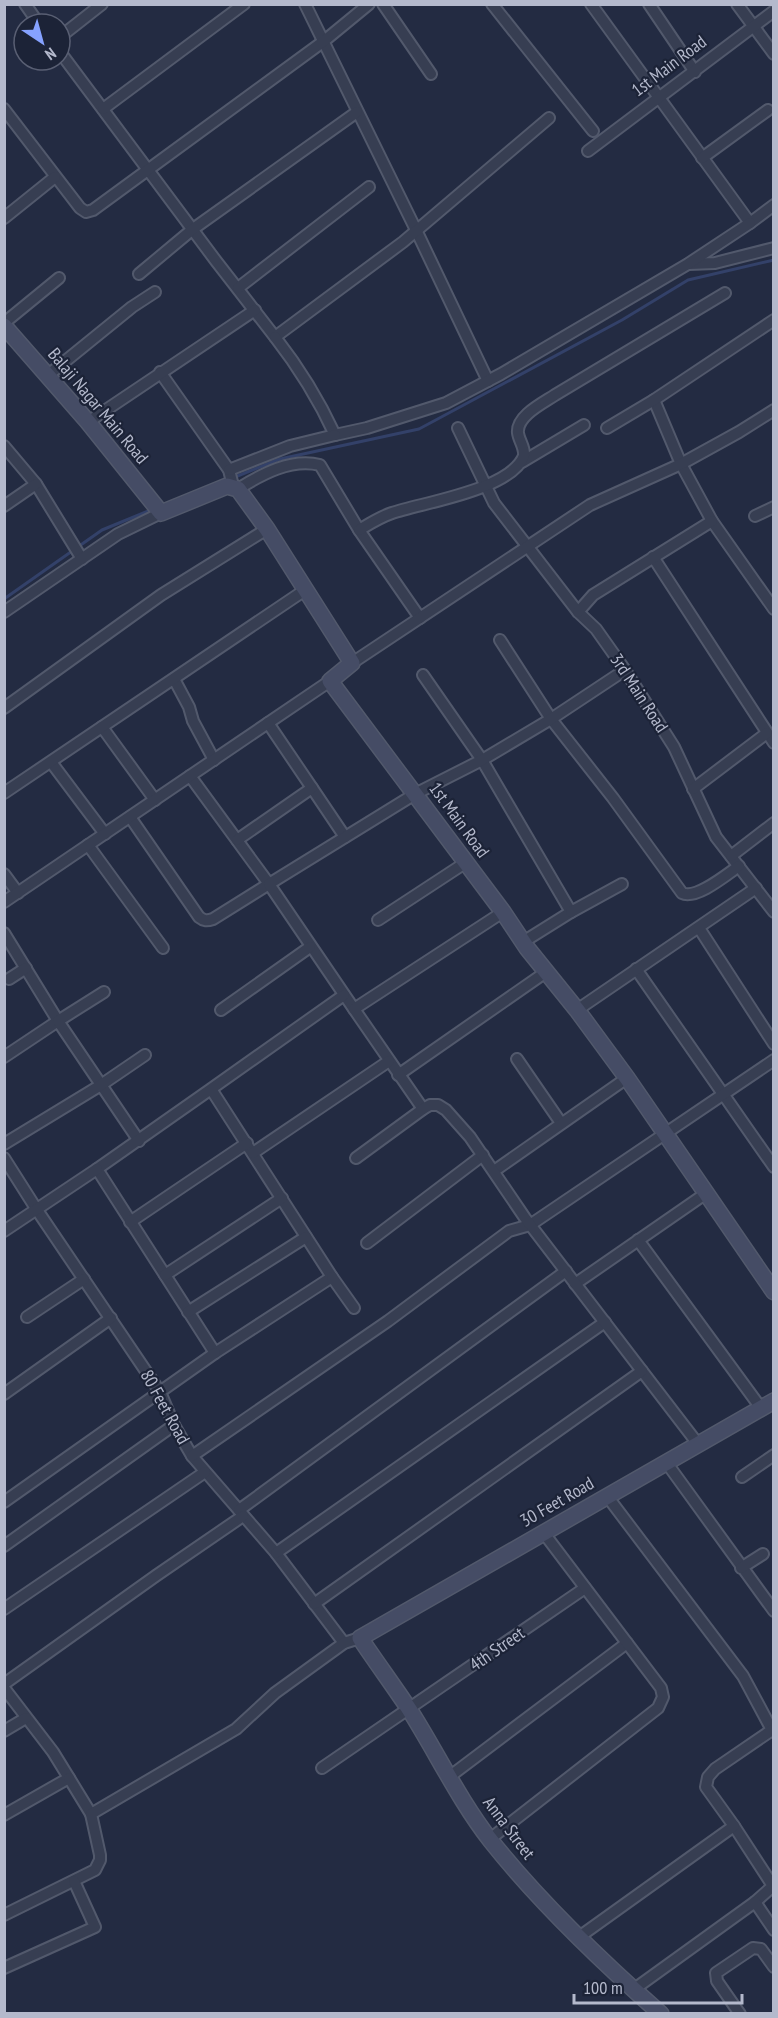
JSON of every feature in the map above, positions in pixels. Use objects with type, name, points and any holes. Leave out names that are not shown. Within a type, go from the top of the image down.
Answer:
[{"type":"main road","name":"Balaji Nagar Main Road","points":[[4,324],[88,422],[158,509]]},
{"type":"main road","points":[[158,509],[226,486],[232,480],[267,529],[352,663],[330,681]]},
{"type":"main road","name":"1st Main Road","points":[[330,681],[504,912],[523,942],[627,1078],[774,1292]]},
{"type":"main road","name":"30 Feet Road","points":[[360,1638],[767,1404]]},
{"type":"main road","name":"Anna Street","points":[[360,1638],[409,1710],[490,1839],[522,1877],[579,1936],[633,1990],[660,2013]]},
{"type":"street","points":[[72,28],[102,4]]},
{"type":"street","points":[[103,109],[244,4]]},
{"type":"street","points":[[305,4],[488,381]]},
{"type":"street","points":[[5,112],[80,208],[86,212],[93,210],[324,41],[369,4]]},
{"type":"street","points":[[382,4],[431,74]]},
{"type":"street","points":[[492,4],[593,131]]},
{"type":"street","points":[[591,4],[750,223]]},
{"type":"street","points":[[649,4],[694,72]]},
{"type":"street","points":[[737,4],[774,54]]},
{"type":"street","name":"1st Main Road","points":[[588,151],[774,11]]},
{"type":"street","points":[[72,68],[303,373],[335,435]]},
{"type":"street","points":[[702,158],[768,110]]},
{"type":"street","points":[[140,274],[193,229],[357,112]]},
{"type":"street","points":[[275,337],[416,230],[549,118]]},
{"type":"street","points":[[4,218],[55,177]]},
{"type":"street","points":[[238,288],[369,187]]},
{"type":"street","points":[[232,480],[290,446],[367,428],[446,403],[488,381],[688,264],[774,205]]},
{"type":"street","points":[[688,264],[715,263],[774,248]]},
{"type":"street","points":[[4,324],[59,278]]},
{"type":"street","points":[[47,376],[154,292]]},
{"type":"street","points":[[522,462],[524,451],[518,428],[520,422],[531,412],[555,395],[724,293]]},
{"type":"street","points":[[88,422],[255,310]]},
{"type":"street","points":[[607,428],[654,400],[774,320]]},
{"type":"street","points":[[160,372],[232,480]]},
{"type":"street","points":[[654,400],[681,464],[712,521],[774,609]]},
{"type":"street","points":[[352,663],[590,505],[681,464],[774,410]]},
{"type":"street","points":[[359,530],[392,513],[485,487],[514,471],[522,462],[584,425]]},
{"type":"street","name":"3rd Main Road","points":[[458,428],[485,487],[525,546],[578,612],[596,628],[625,670],[674,747],[716,837],[774,912]]},
{"type":"street","points":[[4,446],[36,484],[81,557]]},
{"type":"street","points":[[232,480],[279,467],[320,465],[359,530],[420,618]]},
{"type":"street","points":[[4,506],[36,484]]},
{"type":"street","points":[[755,516],[774,507]]},
{"type":"street","points":[[4,612],[81,557],[158,509]]},
{"type":"street","points":[[578,612],[593,595],[712,521]]},
{"type":"street","points":[[6,702],[161,595],[267,529]]},
{"type":"street","points":[[653,557],[770,738],[693,789]]},
{"type":"street","points":[[4,793],[305,590]]},
{"type":"street","points":[[500,640],[550,719],[613,798],[682,893],[686,895],[697,893],[739,866]]},
{"type":"street","points":[[130,817],[203,920],[208,921],[415,794],[482,760],[625,670]]},
{"type":"street","points":[[423,675],[482,760],[571,912]]},
{"type":"street","points":[[174,679],[214,760]]},
{"type":"street","points":[[4,902],[330,681]]},
{"type":"street","points":[[268,723],[345,837]]},
{"type":"street","points":[[102,727],[155,800]]},
{"type":"street","points":[[51,762],[105,834]]},
{"type":"street","points":[[190,776],[269,884],[310,948],[423,1109]]},
{"type":"street","points":[[237,840],[312,788]]},
{"type":"street","points":[[731,856],[774,824]]},
{"type":"street","points":[[88,845],[163,948]]},
{"type":"street","points":[[378,920],[465,863]]},
{"type":"street","points":[[4,874],[18,893]]},
{"type":"street","points":[[523,942],[622,884]]},
{"type":"street","points":[[577,1010],[756,888]]},
{"type":"street","points":[[354,1009],[504,912]]},
{"type":"street","points":[[699,928],[774,1044]]},
{"type":"street","points":[[4,933],[58,1021],[139,1141]]},
{"type":"street","points":[[221,1010],[310,948]]},
{"type":"street","points":[[9,979],[26,968]]},
{"type":"street","points":[[636,969],[774,1167]]},
{"type":"street","points":[[398,1075],[546,972]]},
{"type":"street","points":[[4,1057],[104,992]]},
{"type":"street","points":[[4,1231],[139,1141],[344,995]]},
{"type":"street","points":[[4,1144],[102,1085],[145,1055]]},
{"type":"street","points":[[517,1059],[561,1123]]},
{"type":"street","points":[[192,1456],[388,1321],[509,1231],[530,1225],[774,1060]]},
{"type":"street","points":[[130,1222],[389,1061]]},
{"type":"street","points":[[494,1171],[627,1078]]},
{"type":"street","points":[[212,1089],[354,1308]]},
{"type":"street","points":[[356,1158],[430,1105],[438,1105],[446,1110],[483,1155],[530,1225],[698,1444]]},
{"type":"street","points":[[367,1243],[483,1155]]},
{"type":"street","name":"80 Feet Road","points":[[4,1158],[160,1392],[174,1425],[192,1456],[276,1553],[344,1643]]},
{"type":"street","points":[[97,1169],[215,1353]]},
{"type":"street","points":[[575,1284],[705,1194]]},
{"type":"street","points":[[165,1275],[282,1198]]},
{"type":"street","points":[[188,1312],[306,1237]]},
{"type":"street","points":[[638,1240],[767,1404]]},
{"type":"street","points":[[4,1915],[91,1873],[100,1860],[100,1855],[91,1814],[53,1752],[4,1686],[566,1271]]},
{"type":"street","points":[[4,1502],[215,1353],[332,1277]]},
{"type":"street","points":[[27,1317],[84,1279]]},
{"type":"street","points":[[4,1394],[111,1318]]},
{"type":"street","points":[[276,1553],[605,1322]]},
{"type":"street","points":[[314,1604],[642,1371]]},
{"type":"street","points":[[4,1546],[174,1425]]},
{"type":"street","points":[[742,1477],[774,1455]]},
{"type":"street","points":[[666,1462],[774,1611]]},
{"type":"street","points":[[4,1609],[206,1472]]},
{"type":"street","points":[[607,1496],[743,1676],[773,1731],[715,1769],[708,1778],[706,1787],[773,1887],[633,1990]]},
{"type":"street","points":[[490,1839],[658,1708],[663,1697],[661,1688],[543,1532]]},
{"type":"street","points":[[741,1568],[764,1554]]},
{"type":"street","name":"4th Street","points":[[322,1768],[585,1588]]},
{"type":"street","points":[[91,1814],[236,1729],[275,1694],[344,1643],[360,1638]]},
{"type":"street","points":[[449,1777],[627,1643]]},
{"type":"street","points":[[4,1731],[26,1718]]},
{"type":"street","points":[[4,1815],[69,1778]]},
{"type":"street","points":[[579,1936],[734,1826]]},
{"type":"street","points":[[4,1968],[95,1927],[74,1881]]},
{"type":"street","points":[[755,1902],[774,1930]]},
{"type":"street","points":[[740,2013],[717,1981],[716,1973],[753,1948],[761,1949],[774,1967]]},
{"type":"waterway","points":[[235,477],[280,459],[419,429],[622,320],[688,280],[774,260]]},
{"type":"waterway","points":[[4,599],[102,530],[153,509]]}]
